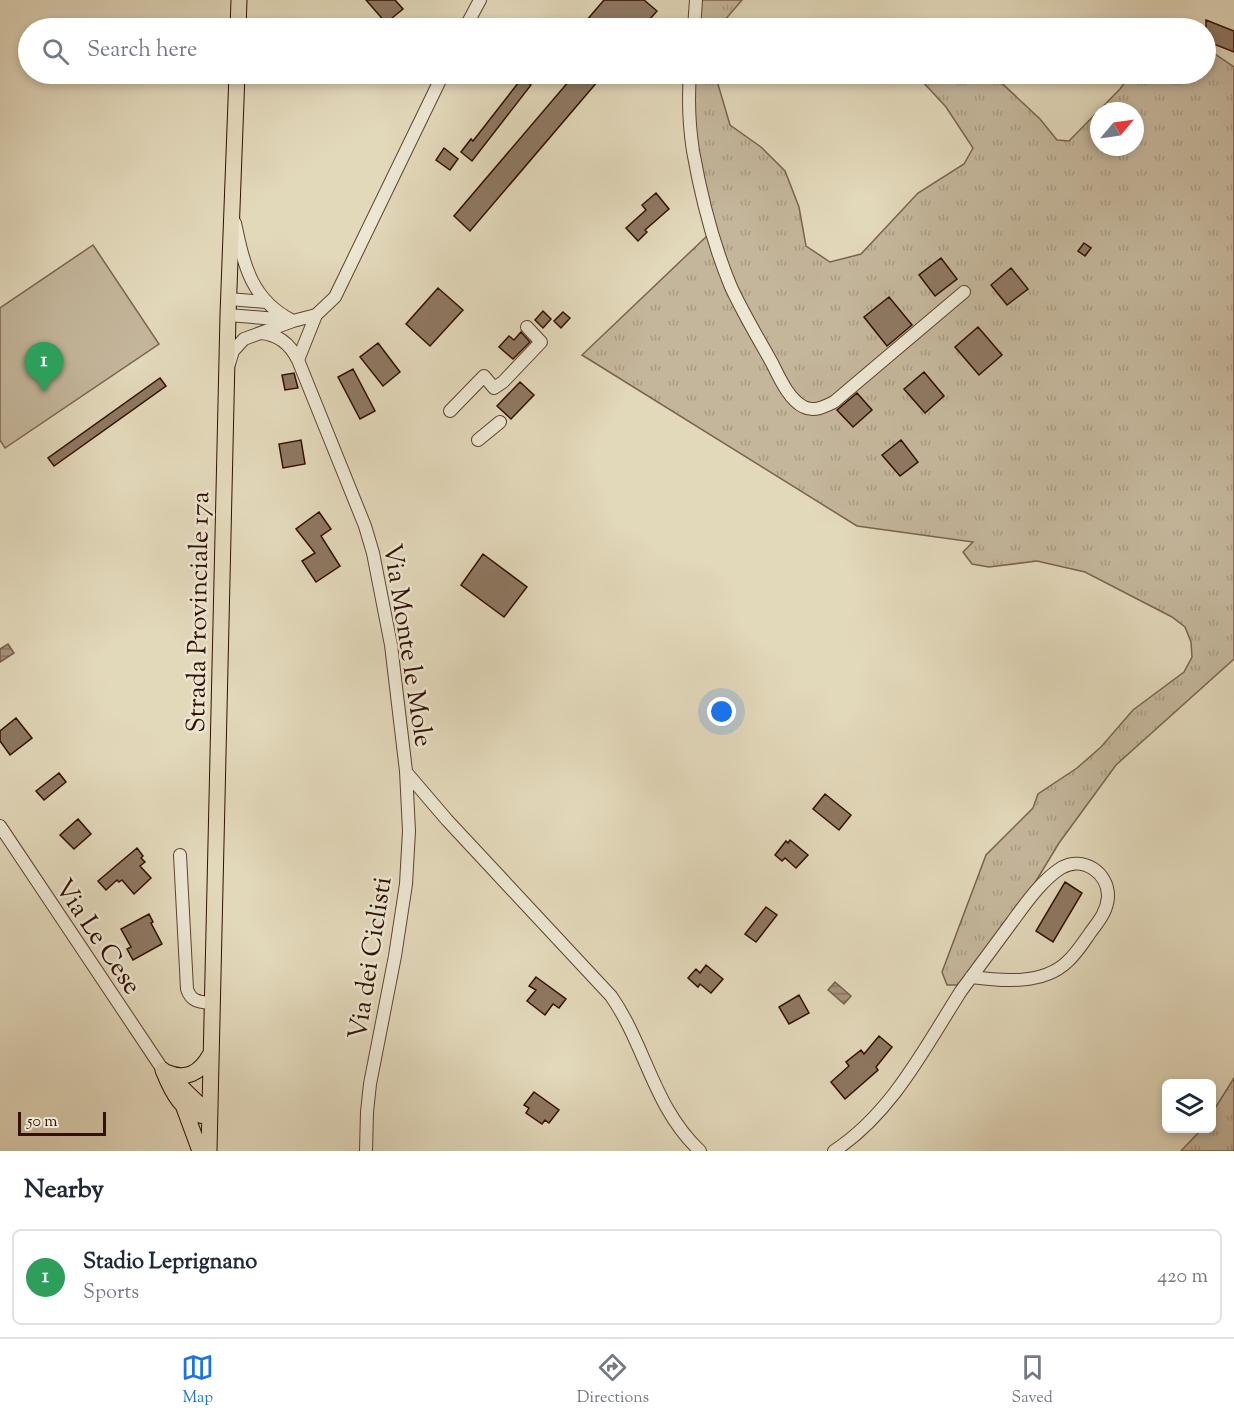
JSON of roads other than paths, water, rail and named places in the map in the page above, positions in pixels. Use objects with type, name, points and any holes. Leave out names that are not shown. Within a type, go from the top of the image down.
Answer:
[{"type":"main road","points":[[238,18],[239,0]]},
{"type":"main road","name":"Strada Provinciale 17a","points":[[209,1151],[228,315],[237,84]]},
{"type":"main road","points":[[163,1070],[178,1076],[190,1075],[201,1069],[210,1055]]},
{"type":"main road","points":[[163,1070],[171,1088],[183,1105],[200,1151]]},
{"type":"main road","points":[[163,1070],[209,1115]]},
{"type":"main road","points":[[183,1105],[194,1114],[209,1115]]},
{"type":"street","points":[[470,18],[480,0]]},
{"type":"street","points":[[695,18],[696,0]]},
{"type":"street","points":[[298,360],[316,315],[339,289],[438,84]]},
{"type":"street","points":[[689,84],[688,110],[691,140],[718,251],[731,286],[777,374],[801,405],[808,409],[817,409],[834,402],[964,292]]},
{"type":"street","points":[[233,216],[246,270],[254,286],[266,302],[281,315],[293,321]]},
{"type":"street","points":[[229,299],[266,302]]},
{"type":"street","points":[[228,315],[293,321]]},
{"type":"street","points":[[227,368],[236,346],[250,336],[316,315]]},
{"type":"street","points":[[450,411],[484,376],[494,388],[503,382],[541,342],[527,327]]},
{"type":"street","name":"Via Monte le Mole","points":[[260,333],[282,340],[293,350],[365,526],[373,553],[391,645],[406,771]]},
{"type":"street","points":[[478,440],[500,422]]},
{"type":"street","points":[[406,771],[447,820],[611,996],[629,1025],[664,1106],[700,1151]]},
{"type":"street","name":"Via dei Ciclisti","points":[[366,1151],[370,1084],[395,956],[406,875],[409,816],[406,771]]},
{"type":"street","name":"Via Le Cese","points":[[0,826],[163,1070]]},
{"type":"street","points":[[180,855],[187,989],[196,1001],[212,1003]]},
{"type":"street","points":[[834,1151],[865,1128],[886,1105],[971,977],[1033,895],[1065,866],[1078,863],[1089,866],[1100,875],[1108,891],[1107,907],[1075,954],[1061,967],[1031,978],[997,980],[971,977]]},
{"type":"place","name":"Stadio Leprignano","points":[[44,392]]}]
